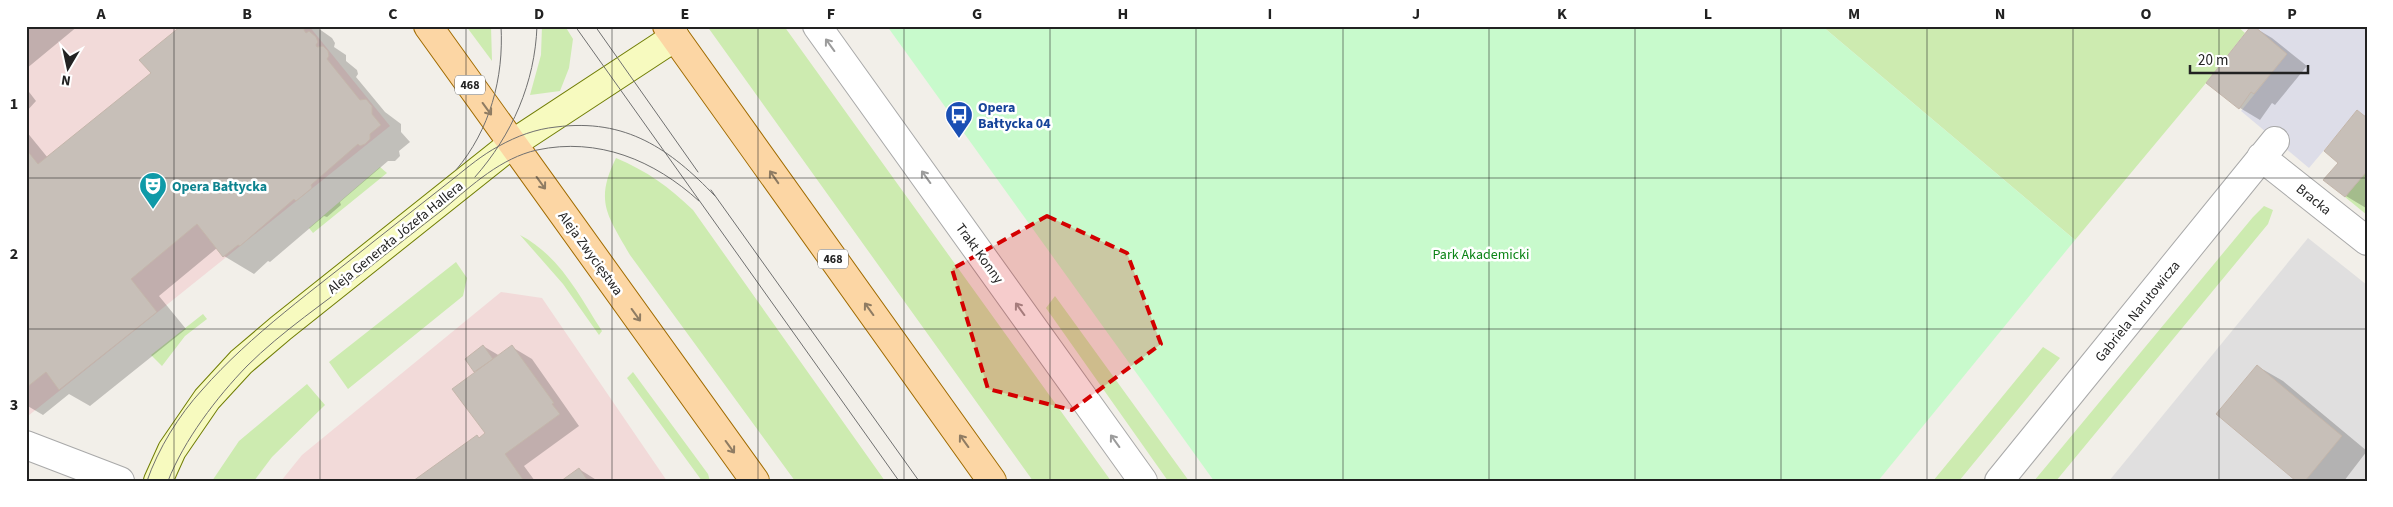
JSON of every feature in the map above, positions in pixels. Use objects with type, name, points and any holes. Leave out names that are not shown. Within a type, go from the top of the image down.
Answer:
[{"type":"main road","name":"Aleja Zwycięstwa","points":[[428,26],[755,481]]},
{"type":"main road","name":"Aleja Generała Józefa Hallera","points":[[158,481],[172,450],[206,399],[241,362],[302,310],[512,144],[671,32]]},
{"type":"main road","name":"468","points":[[671,32],[992,481]]},
{"type":"street","name":"Trakt Konny","points":[[817,26],[1143,481]]},
{"type":"street","name":"Bracka","points":[[2268,149],[2367,241]]},
{"type":"street","name":"Gabriela Narutowicza","points":[[1999,481],[2268,149]]},
{"type":"street","points":[[26,445],[120,481]]},
{"type":"highlighted area","points":[[1047,216],[1127,253],[1161,344],[1072,410],[988,389],[952,269]]},
{"type":"shaded area","name":"Opera Bałtycka","points":[[26,26],[309,26],[390,126],[28,416],[26,415]]},
{"type":"shaded area","points":[[2254,26],[2367,26],[2367,118],[2357,111],[2309,168],[2241,111],[2287,54]]},
{"type":"shaded area","points":[[2308,238],[2367,285],[2367,481],[2109,481]]},
{"type":"shaded area","points":[[501,292],[542,298],[667,481],[281,481],[302,455]]},
{"type":"green space","points":[[466,26],[491,26],[492,61]]},
{"type":"green space","points":[[542,26],[565,26],[573,39],[569,68],[560,91],[530,95],[541,55]]},
{"type":"green space","points":[[707,26],[784,26],[1111,481],[1033,481]]},
{"type":"green space","name":"Park Akademicki","points":[[887,26],[1822,26],[2075,240],[1878,481],[1214,481]]},
{"type":"green space","points":[[1822,26],[2237,26],[2245,33],[2206,83],[2075,240]]},
{"type":"green space","points":[[616,158],[638,168],[657,180],[693,210],[885,481],[795,481],[630,255],[615,230],[606,208],[605,198],[609,173]]},
{"type":"green space","points":[[380,167],[387,173],[313,233],[309,228]]},
{"type":"green space","points":[[2367,171],[2367,215],[2345,197]]},
{"type":"green space","points":[[2264,206],[2273,210],[2268,224],[2056,481],[2034,481],[2253,217]]},
{"type":"green space","points":[[520,235],[546,254],[567,277],[602,331],[599,335],[563,284]]},
{"type":"green space","points":[[456,262],[467,278],[463,296],[348,389],[329,362]]},
{"type":"green space","points":[[1055,296],[1189,481],[1168,481],[1046,308]]},
{"type":"green space","points":[[203,314],[207,319],[185,336],[162,366],[151,355]]},
{"type":"green space","points":[[2043,347],[2060,358],[1959,481],[1933,481]]},
{"type":"green space","points":[[633,372],[708,474],[710,481],[702,481],[627,378]]},
{"type":"green space","points":[[307,384],[325,405],[272,457],[254,481],[212,481],[239,441]]},
{"type":"building","name":"Opera Bałtycka","points":[[181,26],[306,26],[304,30],[306,33],[309,31],[316,37],[317,47],[323,46],[328,51],[329,56],[327,59],[360,100],[366,99],[372,106],[372,114],[381,125],[370,134],[370,139],[365,144],[360,146],[358,144],[311,185],[312,188],[296,201],[294,199],[240,246],[238,245],[223,257],[197,224],[131,279],[157,312],[59,390],[46,372],[26,388],[26,149],[38,164],[151,73],[139,60]]},
{"type":"building","points":[[2251,26],[2254,26],[2287,54],[2254,94],[2251,92],[2239,109],[2206,83]]},
{"type":"building","points":[[2357,110],[2367,118],[2367,171],[2345,197],[2323,180],[2338,163],[2324,151]]},
{"type":"building","points":[[483,345],[493,359],[474,372],[465,359]]},
{"type":"building","points":[[512,345],[560,414],[505,454],[524,481],[413,481],[477,435],[479,438],[485,433],[452,389]]},
{"type":"building","points":[[2257,365],[2342,436],[2305,481],[2296,481],[2216,414]]},
{"type":"building","points":[[579,468],[588,481],[561,481]]},
{"type":"tram line","points":[[456,170],[478,138],[492,102],[500,65],[501,26]]},
{"type":"tram line","points":[[475,177],[500,144],[519,107],[532,68],[537,26]]},
{"type":"tram line","points":[[575,26],[899,481]]},
{"type":"tram line","points":[[595,26],[698,172]]},
{"type":"tram line","points":[[147,481],[163,445],[185,410],[221,369],[241,350],[306,295],[470,166],[506,142],[534,131],[556,127],[581,125],[604,127],[625,132],[645,140],[663,151],[681,164],[715,196]]},
{"type":"tram line","points":[[168,481],[183,450],[202,420],[247,366],[289,329],[476,182],[511,159],[537,150],[560,147],[582,147],[603,150],[624,155],[644,163],[682,187],[699,201]]},
{"type":"tram line","points":[[711,190],[919,481]]},
{"type":"place","name":"Opera Bałtycka 04","points":[[959,139]]},
{"type":"place","name":"Opera Bałtycka","points":[[153,210]]}]
